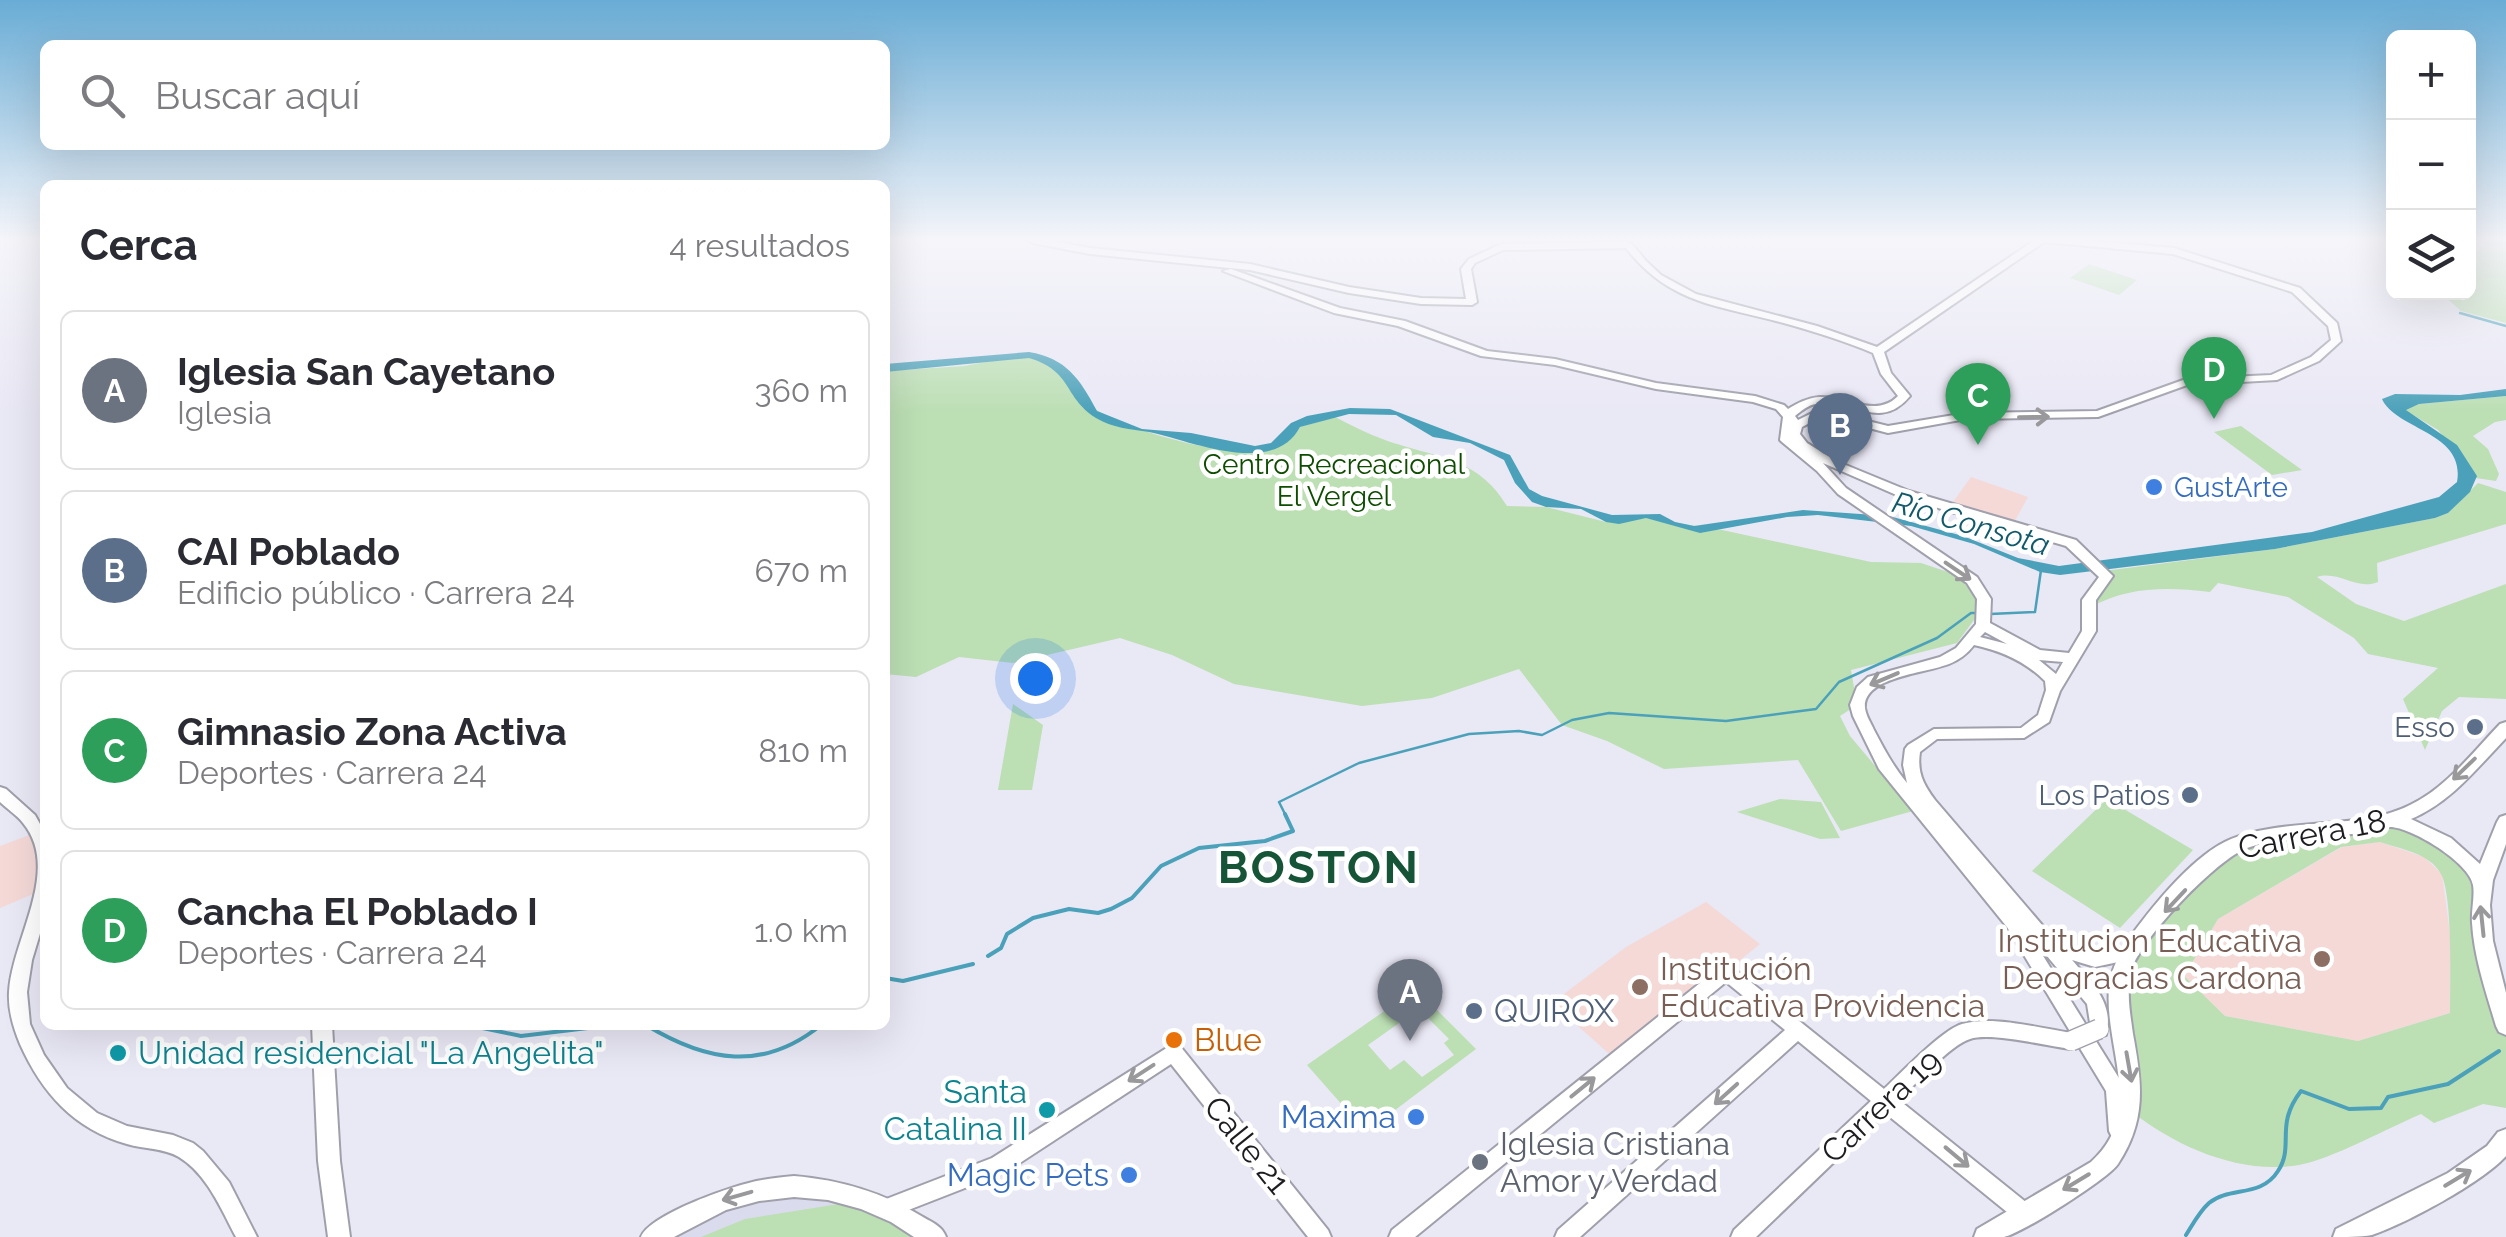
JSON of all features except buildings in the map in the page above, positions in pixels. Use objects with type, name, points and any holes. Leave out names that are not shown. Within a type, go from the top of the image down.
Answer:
[{"type":"main road","points":[[1301,298],[1338,311],[1401,323],[1485,354],[1555,362],[1656,386],[1755,398],[1793,419],[1827,414],[1888,430],[1966,416],[2089,415],[2116,410],[2186,382],[2273,378],[2315,359],[2336,341],[2332,325],[2305,298]]},
{"type":"main road","points":[[1402,298],[1472,302],[1471,298]]},
{"type":"main road","points":[[1693,298],[1804,326],[1878,351]]},
{"type":"main road","points":[[1878,351],[1957,298]]},
{"type":"main road","points":[[1878,351],[1886,374],[1904,396],[1900,403],[1884,410],[1817,400],[1793,419],[1786,440],[1821,468],[1835,486],[1972,580],[1984,600],[1983,625],[1945,660],[1873,682],[1862,691],[1858,705],[1884,765],[2013,922],[2098,1016]]},
{"type":"main road","points":[[1793,419],[1794,434],[1803,446],[1856,474],[1948,510],[2070,543],[2106,576],[2089,600],[2089,631],[2070,658],[2044,718],[2024,733],[1934,734],[1912,750],[1910,763],[1910,775],[1929,804],[2051,946],[2098,1016]]},
{"type":"main road","points":[[1835,486],[1851,490],[1862,487],[1856,474]]},
{"type":"main road","points":[[1868,508],[1862,502],[1869,490],[1895,490]]},
{"type":"main road","points":[[1983,625],[2037,654],[2070,658]]},
{"type":"main road","points":[[1970,640],[2001,647],[2038,665],[2052,679],[2053,691]]},
{"type":"main road","name":"Carrera 18","points":[[2126,954],[2214,858],[2238,844],[2269,836],[2392,820],[2420,809],[2506,728]]},
{"type":"main road","points":[[0,793],[33,820],[40,836]]},
{"type":"main road","points":[[2392,820],[2438,838],[2458,852],[2483,884]]},
{"type":"main road","points":[[2506,822],[2483,884],[2480,907],[2486,955],[2506,1026]]},
{"type":"main road","points":[[40,884],[23,946],[16,994],[20,1020],[44,1071],[69,1104],[88,1120],[108,1130],[187,1150],[213,1179],[248,1237]]},
{"type":"main road","points":[[2013,922],[2115,1089],[2120,1144]]},
{"type":"main road","points":[[1985,1237],[2105,1164],[2120,1144],[2132,1112],[2132,1077],[2119,1009],[2126,954],[2094,960],[2051,946]]},
{"type":"main road","points":[[1399,1237],[1726,972],[1889,1100],[2024,1214]]},
{"type":"main road","name":"Carrera 19","points":[[1741,1237],[1931,1057],[1963,1032],[1985,1029],[2070,1041],[2098,1016]]},
{"type":"main road","points":[[1564,1237],[1799,1029]]},
{"type":"main road","points":[[322,1030],[329,1161],[339,1237]]},
{"type":"main road","name":"Calle 21","points":[[888,1208],[999,1165],[1172,1052],[1321,1237]]},
{"type":"main road","points":[[2344,1237],[2461,1177],[2502,1147],[2506,1139]]},
{"type":"main road","points":[[652,1237],[726,1198],[774,1186],[830,1188],[888,1208],[935,1237]]},
{"type":"shaded area","points":[[1971,477],[2028,497],[2011,528],[1948,509]]},
{"type":"shaded area","points":[[40,831],[38,892],[0,908],[0,846]]},
{"type":"shaded area","name":"Institucion Educativa Deogracias Cardona","points":[[2380,842],[2424,857],[2442,874],[2451,942],[2450,1013],[2358,1041],[2225,1016],[2184,976],[2218,919],[2342,847]]},
{"type":"shaded area","name":"Institución Educativa Providencia","points":[[1706,902],[1760,944],[1616,1060],[1552,1003],[1626,947]]},
{"type":"shaded area","points":[[821,1186],[935,1237],[652,1237],[678,1221]]},
{"type":"green space","points":[[2506,298],[2506,323],[2461,311],[2449,300]]},
{"type":"green space","name":"Centro Recreacional El Vergel","points":[[1023,355],[1066,374],[1084,402],[1106,415],[1164,437],[1231,450],[1261,449],[1285,442],[1300,427],[1335,417],[1379,438],[1468,468],[1482,477],[1507,506],[1546,507],[1606,522],[1646,518],[1871,562],[1921,563],[1957,575],[1985,605],[1957,643],[1851,670],[1857,705],[1840,716],[1850,736],[1913,811],[1841,831],[1798,760],[1664,769],[1607,741],[1562,725],[1519,669],[1432,698],[1362,706],[1234,684],[1172,655],[1120,638],[1013,663],[959,657],[916,677],[890,674],[890,371],[964,366]]},
{"type":"green space","points":[[2506,396],[2506,420],[2473,436],[2488,449],[2499,474],[2496,481],[2476,478],[2438,430],[2405,410],[2419,404]]},
{"type":"green space","points":[[2241,426],[2302,470],[2272,475],[2214,432]]},
{"type":"green space","points":[[2478,483],[2506,492],[2506,524],[2377,563],[2378,582],[2362,584],[2333,576],[2317,577],[2356,604],[2404,621],[2506,584],[2506,699],[2459,697],[2442,711],[2425,750],[2403,699],[2438,668],[2368,654],[2354,638],[2288,597],[2218,583],[2210,592],[2149,590],[2120,595],[2091,607],[2104,571],[2275,549],[2435,518],[2448,513]]},
{"type":"green space","points":[[1013,704],[1043,725],[1032,790],[998,790]]},
{"type":"green space","points":[[1780,799],[1821,802],[1840,838],[1820,839],[1737,812]]},
{"type":"green space","points":[[2107,799],[2193,850],[2120,928],[2032,871]]},
{"type":"green space","points":[[2392,820],[2474,868],[2506,1026],[2506,1108],[2483,1104],[2434,1123],[2421,1114],[2327,1156],[2277,1167],[2254,1166],[2210,1155],[2169,1136],[2132,1112],[2126,954],[2238,844]],"holes":[[[2380,842],[2422,856],[2441,874],[2449,920],[2450,1013],[2358,1041],[2225,1016],[2184,976],[2218,919],[2341,847]]]},
{"type":"green space","points":[[1416,989],[1476,1049],[1366,1132],[1307,1065]],"holes":[[[1419,1009],[1449,1039],[1444,1043],[1454,1055],[1422,1077],[1404,1060],[1390,1070],[1368,1045]]]},
{"type":"green space","points":[[870,1199],[935,1237],[701,1237],[745,1219]]},
{"type":"water","points":[[1029,352],[1062,365],[1097,411],[1142,429],[1191,433],[1255,446],[1271,443],[1291,423],[1307,416],[1350,408],[1390,409],[1510,455],[1529,489],[1542,496],[1612,515],[1660,514],[1694,526],[1803,510],[1889,516],[1963,536],[2018,558],[2059,566],[2312,532],[2439,497],[2457,482],[2457,465],[2451,452],[2401,418],[2382,399],[2395,394],[2460,395],[2506,389],[2506,396],[2419,404],[2406,410],[2457,445],[2477,476],[2470,492],[2448,513],[2275,549],[2060,575],[2040,572],[1974,544],[1911,526],[1818,515],[1700,533],[1646,518],[1619,524],[1606,522],[1581,509],[1532,502],[1515,483],[1504,460],[1470,443],[1433,437],[1396,415],[1349,414],[1300,427],[1287,442],[1271,450],[1229,452],[1102,421],[1085,410],[1053,370],[1029,358],[890,372],[890,364]]},
{"type":"waterway","name":"Río Consota","points":[[2460,313],[2506,326]]},
{"type":"waterway","points":[[1990,614],[2035,612],[2041,570]]},
{"type":"waterway","points":[[1285,814],[1279,802],[1359,763],[1469,734],[1519,731],[1542,735],[1572,720],[1609,713],[1726,721],[1816,709],[1839,682],[1937,638],[1971,613],[1977,613]]},
{"type":"waterway","points":[[988,956],[1001,948],[1007,934],[1033,918],[1069,909],[1098,913],[1111,909],[1132,898],[1161,866],[1199,848],[1265,841],[1293,831],[1285,814]]},
{"type":"waterway","points":[[890,979],[903,981],[973,964]]},
{"type":"waterway","points":[[492,1030],[521,1036],[571,1030]]},
{"type":"waterway","points":[[655,1030],[691,1047],[735,1056],[778,1050],[814,1030]]},
{"type":"waterway","points":[[2186,1235],[2209,1203],[2263,1185],[2278,1171],[2285,1152],[2288,1115],[2301,1091],[2349,1109],[2381,1108],[2388,1097],[2448,1084],[2499,1051]]},
{"type":"place","name":"Cancha El Poblado I","points":[[2214,419]]},
{"type":"place","name":"Gimnasio Zona Activa","points":[[1978,445]]},
{"type":"place","name":"CAI Poblado","points":[[1840,475]]},
{"type":"place","name":"GustArte","points":[[2154,487]]},
{"type":"place","name":"Esso","points":[[2475,727]]},
{"type":"place","name":"Los Patios","points":[[2190,795]]},
{"type":"place","name":"Institucion Educativa Deogracias Cardona","points":[[2322,959]]},
{"type":"place","name":"Institución Educativa Providencia","points":[[1640,987]]},
{"type":"place","name":"QUIROX","points":[[1474,1011]]},
{"type":"place","name":"Blue","points":[[1174,1040]]},
{"type":"place","name":"Iglesia San Cayetano","points":[[1410,1041]]},
{"type":"place","name":"Unidad residencial \"La Angelita\"","points":[[118,1053]]},
{"type":"place","name":"Santa Catalina II","points":[[1047,1110]]},
{"type":"place","name":"Maxima","points":[[1416,1117]]},
{"type":"place","name":"Iglesia Cristiana Amor y Verdad","points":[[1480,1162]]},
{"type":"place","name":"Magic Pets","points":[[1129,1175]]},
{"type":"district","name":"BOSTON","points":[[1319,867]]}]
